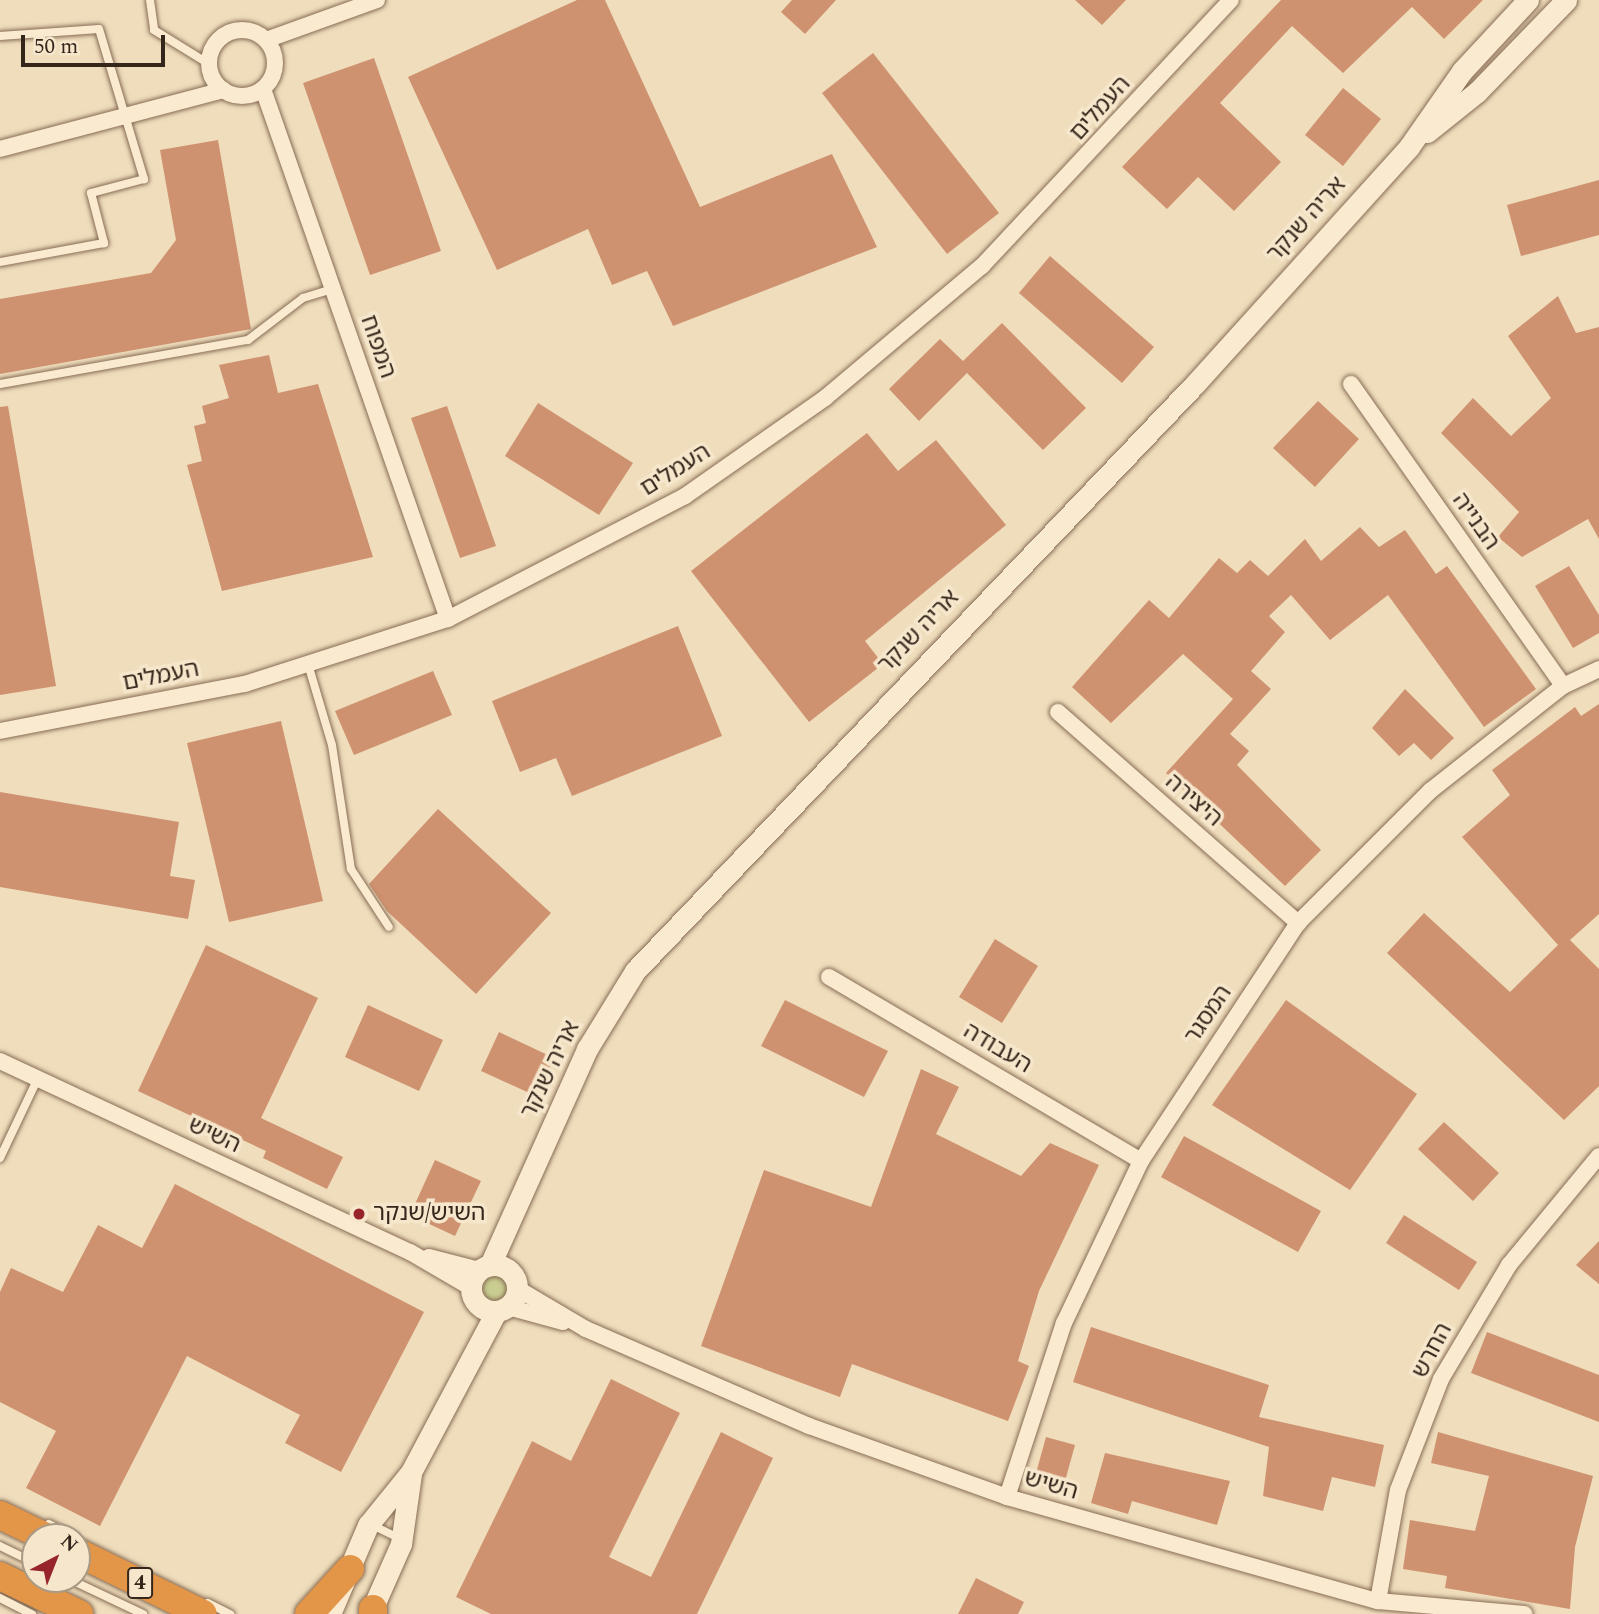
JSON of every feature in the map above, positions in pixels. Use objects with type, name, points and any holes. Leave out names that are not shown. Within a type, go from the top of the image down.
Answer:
[{"type":"highway","points":[[0,1515],[25,1523]]},
{"type":"highway","name":"4","points":[[91,1559],[203,1614]]},
{"type":"highway","points":[[309,1614],[350,1569]]},
{"type":"highway","points":[[0,1576],[67,1603]]},
{"type":"street","points":[[266,40],[377,0]]},
{"type":"street","name":"העמלים","points":[[0,731],[245,684],[448,619],[685,496],[825,398],[982,266],[1231,0]]},
{"type":"street","name":"אריה שנקר","points":[[330,1614],[368,1525],[411,1472],[493,1288],[522,1193],[587,1049],[635,971],[1195,384],[1409,147],[1462,71],[1528,0]]},
{"type":"street","name":"אריה שנקר","points":[[1409,147],[1478,92],[1566,0]]},
{"type":"street","points":[[0,149],[223,90],[243,96],[263,89],[276,59],[266,40],[246,30],[224,35],[209,64],[223,90]]},
{"type":"street","name":"המפוח","points":[[263,89],[448,619]]},
{"type":"street","name":"הבנייה","points":[[1351,384],[1563,686]]},
{"type":"street","name":"המסגר","points":[[1007,1497],[1064,1323],[1141,1161],[1298,923],[1430,791],[1563,686],[1599,669]]},
{"type":"street","name":"היצירה","points":[[1058,712],[1298,923]]},
{"type":"street","name":"העבודה","points":[[830,977],[1141,1161]]},
{"type":"street","name":"השיש","points":[[0,1061],[410,1252],[809,1426],[1007,1497],[1378,1601],[1524,1614]]},
{"type":"street","name":"החרש","points":[[1378,1601],[1398,1490],[1441,1379],[1508,1265],[1599,1156]]},
{"type":"street","name":"אריה שנקר","points":[[372,1612],[401,1544],[411,1472]]},
{"type":"lane","points":[[150,0],[154,30],[209,64]]},
{"type":"lane","points":[[0,36],[99,29],[127,115],[144,179],[91,193],[104,243],[0,262]]},
{"type":"lane","points":[[0,384],[247,340],[303,298],[333,289]]},
{"type":"lane","points":[[308,664],[334,755],[351,869],[389,927]]},
{"type":"lane","points":[[0,1158],[37,1080]]},
{"type":"lane","points":[[368,1525],[394,1533],[401,1544]]},
{"type":"lane","points":[[91,1545],[230,1614]]},
{"type":"lane","points":[[0,1546],[21,1556]]},
{"type":"lane","points":[[0,1598],[32,1614]]},
{"type":"lane","points":[[67,1603],[143,1614]]},
{"type":"green space","points":[[494,1272],[505,1277],[510,1288],[505,1299],[494,1304],[483,1299],[478,1288],[483,1277]]},
{"type":"building","points":[[577,0],[605,0],[700,207],[832,154],[877,247],[673,326],[647,271],[612,285],[588,229],[497,270],[408,77]]},
{"type":"building","points":[[792,0],[836,0],[805,34],[781,12]]},
{"type":"building","points":[[1075,0],[1126,0],[1102,25]]},
{"type":"building","points":[[1281,0],[1483,0],[1444,39],[1412,7],[1343,73],[1292,26],[1220,103],[1281,162],[1234,211],[1198,177],[1167,209],[1122,167]]},
{"type":"building","points":[[873,53],[999,213],[947,254],[822,93]]},
{"type":"building","points":[[374,58],[441,251],[370,275],[303,83]]},
{"type":"building","points":[[1343,88],[1381,119],[1343,166],[1305,135]]},
{"type":"building","points":[[218,140],[251,329],[0,374],[0,299],[151,273],[176,240],[160,150]]},
{"type":"building","points":[[1599,180],[1599,235],[1521,256],[1507,205]]},
{"type":"building","points":[[1050,256],[1154,347],[1122,383],[1019,293]]},
{"type":"building","points":[[1558,296],[1576,333],[1599,327],[1599,539],[1588,519],[1522,557],[1498,537],[1519,512],[1441,433],[1473,398],[1511,436],[1551,398],[1508,336]]},
{"type":"building","points":[[1002,323],[1086,408],[1043,450],[967,373],[919,421],[889,389],[940,339],[963,361]]},
{"type":"building","points":[[269,355],[278,393],[318,384],[373,557],[222,591],[187,465],[202,461],[194,426],[206,423],[202,406],[229,398],[219,365]]},
{"type":"building","points":[[1318,401],[1359,439],[1315,487],[1273,448]]},
{"type":"building","points":[[538,403],[633,463],[599,515],[505,456]]},
{"type":"building","points":[[8,406],[56,686],[0,695],[0,407]]},
{"type":"building","points":[[447,406],[496,546],[460,558],[411,418]]},
{"type":"building","points":[[867,433],[898,471],[936,440],[1006,525],[865,641],[883,664],[809,722],[691,571]]},
{"type":"building","points":[[1360,527],[1379,547],[1405,530],[1436,574],[1447,566],[1536,689],[1484,727],[1388,595],[1330,640],[1291,595],[1269,616],[1285,632],[1251,671],[1271,689],[1230,734],[1249,751],[1237,765],[1321,850],[1285,886],[1166,773],[1233,699],[1183,654],[1111,723],[1072,687],[1149,600],[1169,618],[1219,558],[1237,573],[1250,560],[1268,576],[1305,539],[1321,561]]},
{"type":"building","points":[[1569,566],[1599,615],[1599,633],[1573,648],[1535,586]]},
{"type":"building","points":[[678,626],[722,736],[572,796],[556,758],[520,772],[492,701]]},
{"type":"building","points":[[433,671],[452,715],[354,755],[335,711]]},
{"type":"building","points":[[1405,689],[1454,738],[1431,760],[1414,743],[1399,756],[1372,728]]},
{"type":"building","points":[[1599,704],[1599,914],[1570,940],[1599,969],[1599,1086],[1564,1120],[1387,953],[1424,913],[1510,992],[1558,945],[1462,837],[1510,795],[1492,770],[1575,707],[1581,716]]},
{"type":"building","points":[[281,721],[323,901],[229,922],[187,743]]},
{"type":"building","points":[[0,792],[179,822],[170,876],[195,880],[188,919],[0,887]]},
{"type":"building","points":[[438,809],[551,913],[476,994],[387,911],[369,884]]},
{"type":"building","points":[[995,939],[1038,966],[1002,1023],[959,997]]},
{"type":"building","points":[[206,945],[318,998],[261,1118],[343,1157],[327,1189],[263,1158],[266,1151],[138,1091]]},
{"type":"building","points":[[785,1000],[888,1051],[864,1097],[761,1046]]},
{"type":"building","points":[[1286,1000],[1417,1094],[1350,1190],[1212,1105]]},
{"type":"building","points":[[368,1005],[443,1040],[419,1091],[345,1057]]},
{"type":"building","points":[[499,1032],[554,1058],[536,1096],[481,1071]]},
{"type":"building","points":[[921,1069],[959,1087],[936,1134],[1021,1176],[1050,1143],[1099,1165],[1039,1291],[1018,1361],[1029,1366],[1008,1421],[852,1364],[840,1397],[701,1346],[764,1170],[871,1207]]},
{"type":"building","points":[[1444,1122],[1499,1173],[1473,1201],[1418,1149]]},
{"type":"building","points":[[1184,1136],[1321,1211],[1298,1252],[1161,1177]]},
{"type":"building","points":[[435,1160],[481,1181],[455,1236],[410,1215]]},
{"type":"building","points":[[175,1184],[424,1312],[341,1472],[285,1443],[300,1415],[187,1356],[100,1526],[26,1488],[56,1431],[0,1402],[0,1292],[11,1268],[63,1292],[98,1225],[142,1248]]},
{"type":"building","points":[[1404,1215],[1477,1262],[1459,1290],[1386,1243]]},
{"type":"building","points":[[1599,1241],[1599,1284],[1576,1265]]},
{"type":"building","points":[[1091,1327],[1269,1385],[1259,1417],[1384,1445],[1375,1487],[1332,1477],[1323,1511],[1263,1496],[1269,1447],[1073,1382]]},
{"type":"building","points":[[1487,1332],[1599,1375],[1599,1422],[1471,1373]]},
{"type":"building","points":[[611,1379],[680,1413],[609,1557],[651,1577],[721,1432],[773,1458],[697,1614],[491,1614],[456,1597],[532,1441],[571,1461]]},
{"type":"building","points":[[1438,1432],[1593,1476],[1575,1547],[1570,1609],[1445,1588],[1447,1576],[1403,1569],[1410,1520],[1475,1531],[1489,1476],[1431,1463]]},
{"type":"building","points":[[1046,1437],[1075,1445],[1062,1492],[1033,1484]]},
{"type":"building","points":[[1105,1453],[1230,1481],[1217,1525],[1132,1501],[1128,1514],[1091,1503]]},
{"type":"building","points":[[976,1578],[1024,1602],[1018,1614],[958,1614]]},
{"type":"place","name":"השיש/שנקר","points":[[359,1214]]}]
